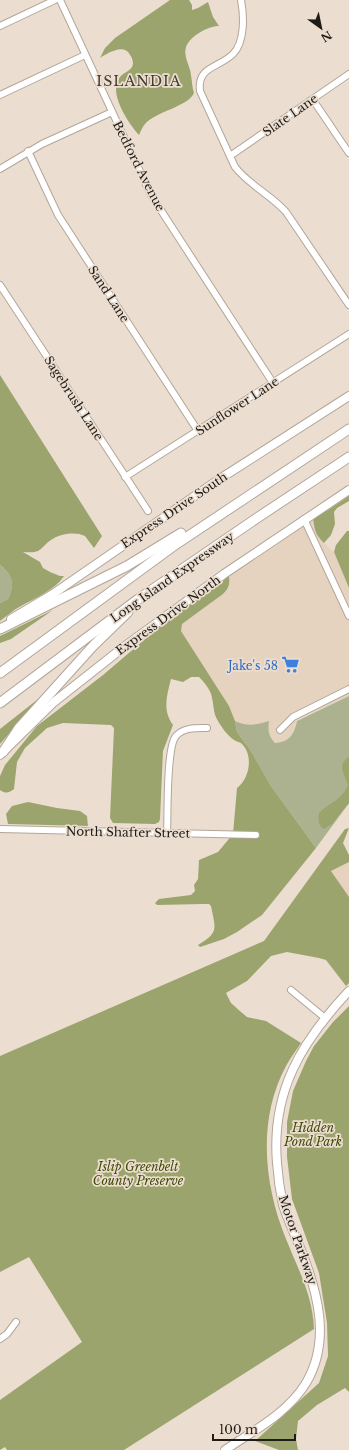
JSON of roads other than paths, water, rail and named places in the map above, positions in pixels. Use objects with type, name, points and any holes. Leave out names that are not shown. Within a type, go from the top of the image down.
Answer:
[{"type":"highway","name":"Long Island Expressway","points":[[0,673],[108,593],[211,520],[349,429]]},
{"type":"highway","name":"Long Island Expressway","points":[[0,703],[138,600],[349,457]]},
{"type":"highway","points":[[0,629],[127,566],[190,527],[211,520]]},
{"type":"highway","points":[[1,754],[19,728],[93,646],[123,618],[138,600]]},
{"type":"main road","name":"Express Drive South","points":[[0,626],[53,594],[199,493],[349,396]]},
{"type":"main road","name":"Express Drive North","points":[[1,754],[49,706],[85,676],[198,592],[349,490]]},
{"type":"main road","name":"Motor Parkway","points":[[225,1450],[273,1418],[291,1402],[306,1383],[318,1352],[321,1326],[319,1308],[311,1276],[283,1204],[278,1172],[276,1136],[281,1100],[290,1074],[302,1050],[325,1018],[349,991]]},
{"type":"main road","name":"Motor Parkway","points":[[336,1005],[349,996]]},
{"type":"street","points":[[0,26],[55,0]]},
{"type":"street","name":"Bedford Avenue","points":[[60,0],[151,195],[273,383]]},
{"type":"street","points":[[241,0],[242,38],[232,54],[207,70],[201,77],[199,82],[200,91],[230,156],[241,174],[286,212],[349,305]]},
{"type":"street","points":[[0,95],[86,55]]},
{"type":"street","name":"Slate Lane","points":[[230,156],[349,74]]},
{"type":"street","points":[[312,100],[349,152]]},
{"type":"street","points":[[0,169],[28,151],[112,112]]},
{"type":"street","name":"Sand Lane","points":[[28,151],[58,215],[198,431]]},
{"type":"street","name":"Sagebrush Lane","points":[[0,285],[148,511]]},
{"type":"street","name":"Sunflower Lane","points":[[125,477],[349,334]]},
{"type":"street","points":[[304,520],[349,616]]},
{"type":"street","points":[[280,730],[293,717],[349,689]]},
{"type":"street","points":[[167,833],[170,757],[172,743],[175,736],[182,731],[192,728],[207,728]]},
{"type":"street","name":"North Shafter Street","points":[[0,829],[256,835]]},
{"type":"street","points":[[291,990],[325,1018]]},
{"type":"street","points":[[0,1339],[7,1334],[16,1322]]},
{"type":"place","name":"Jake's 58","points":[[291,665]]},
{"type":"district","name":"ISLANDIA","points":[[139,81]]},
{"type":"park label","name":"Hidden Pond Park","points":[[313,1134]]},
{"type":"park label","name":"Islip Greenbelt County Preserve","points":[[138,1173]]}]
